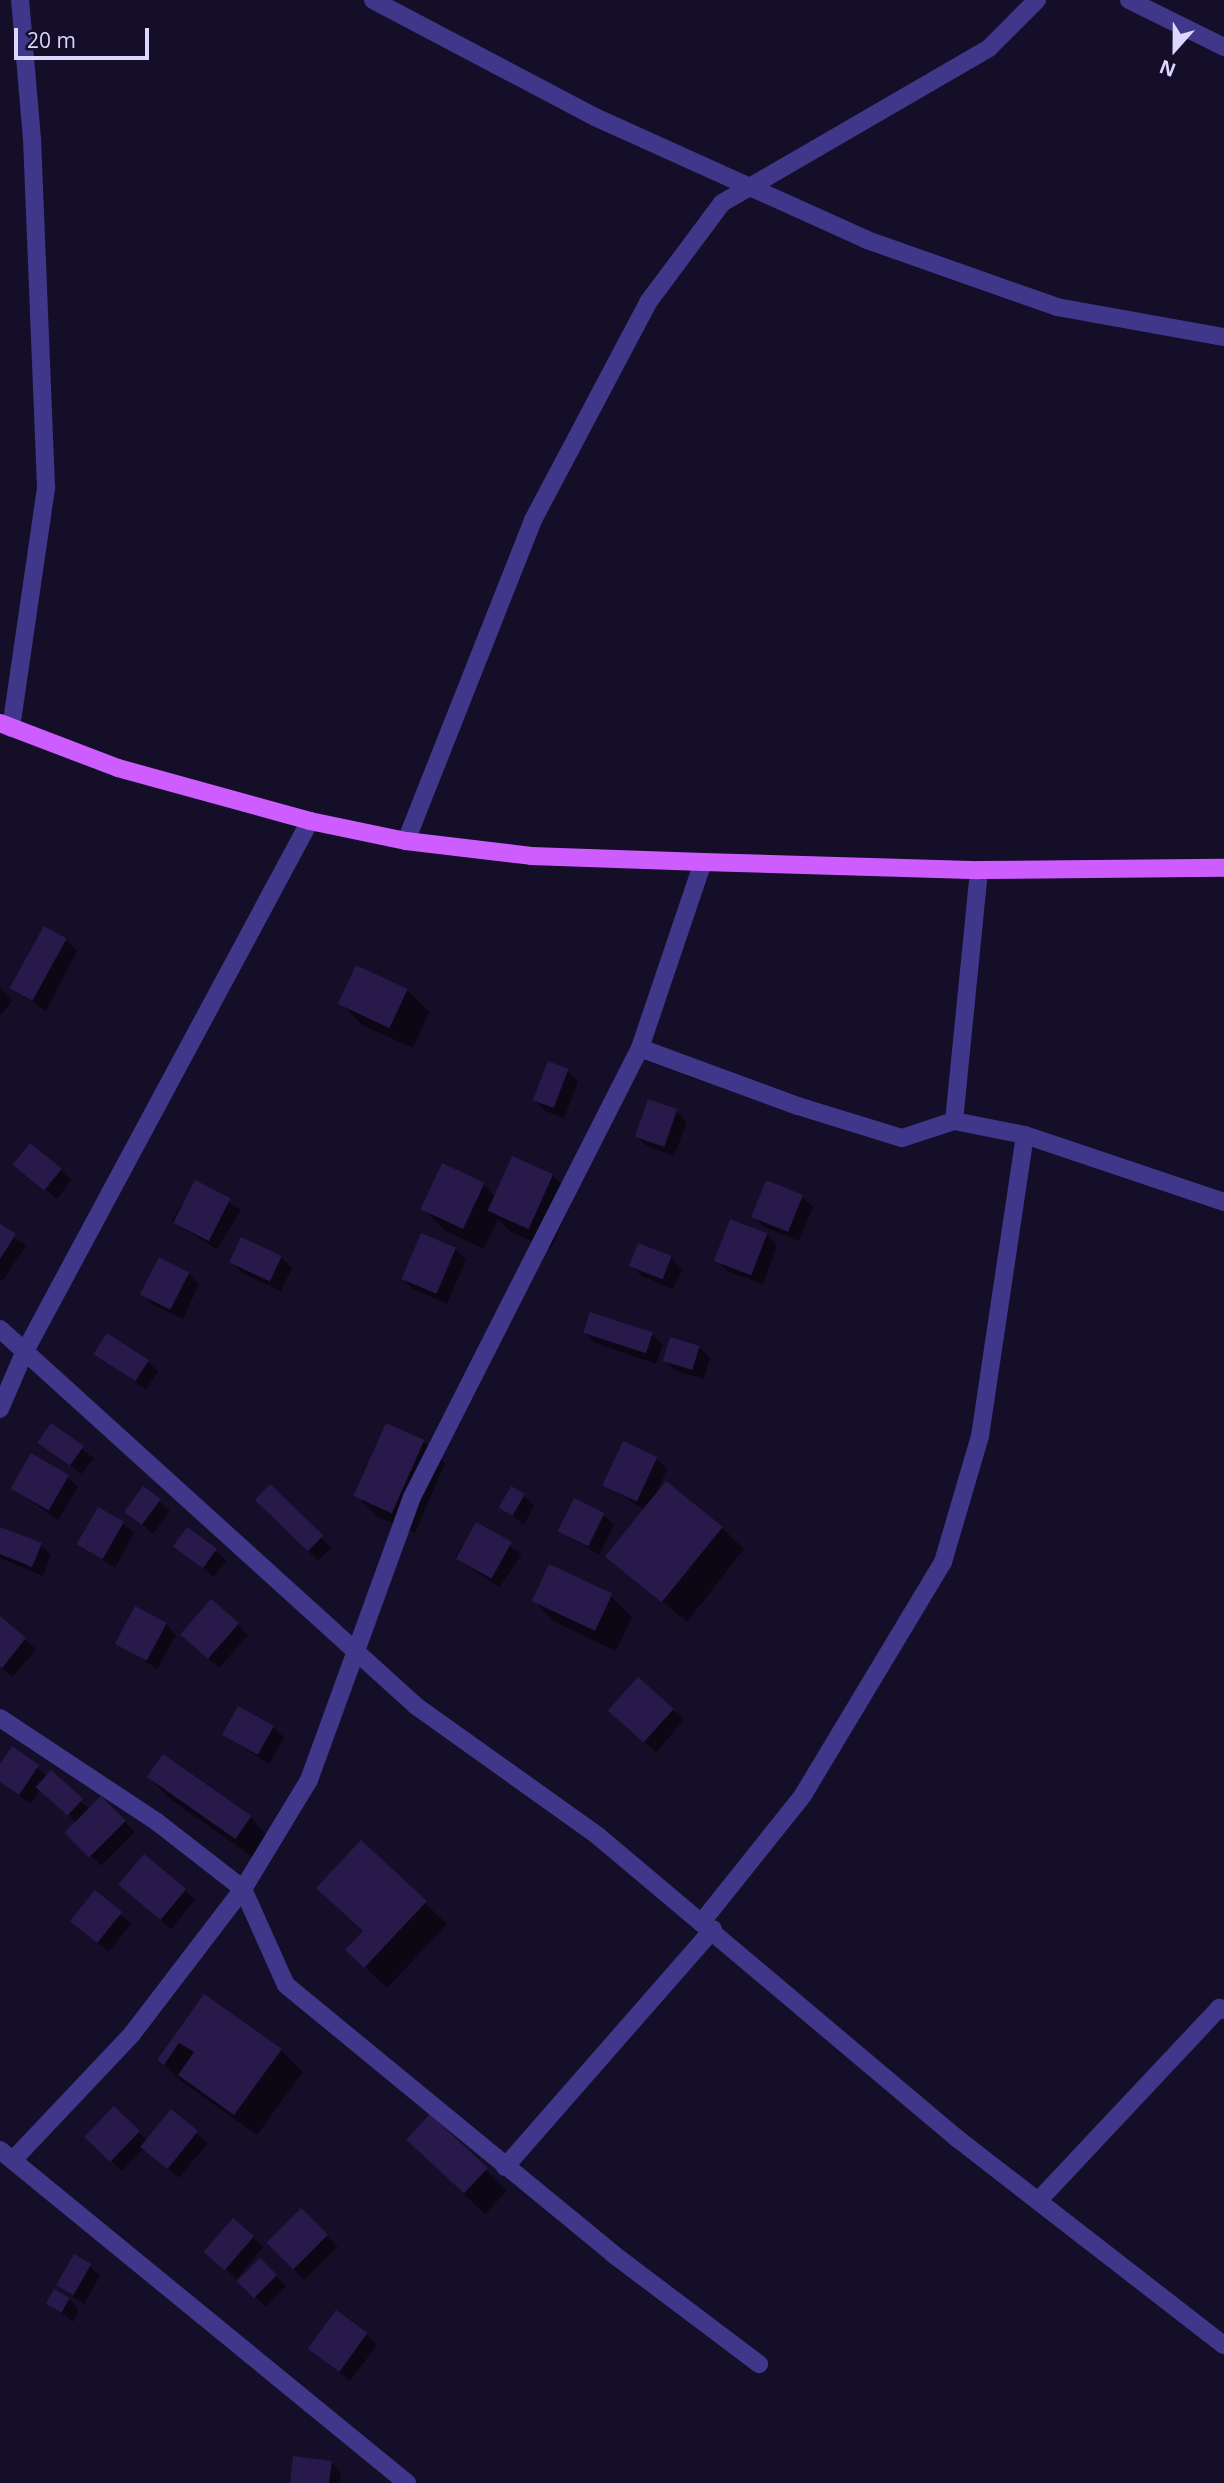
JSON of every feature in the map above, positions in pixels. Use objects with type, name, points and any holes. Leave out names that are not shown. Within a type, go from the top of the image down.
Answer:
[{"type":"main road","points":[[6,726],[118,768],[310,821],[406,841],[531,856],[979,870],[1224,868]]},
{"type":"street","points":[[6,726],[46,487],[32,139],[20,0]]},
{"type":"street","points":[[373,0],[558,98],[747,188],[867,240],[1057,307],[1224,337]]},
{"type":"street","points":[[406,841],[540,508],[649,300],[722,203],[989,48],[1037,0]]},
{"type":"street","points":[[1129,0],[1224,47]]},
{"type":"street","points":[[0,1409],[24,1353],[310,821]]},
{"type":"street","points":[[407,2483],[7,2155],[132,2035],[243,1889],[309,1780],[358,1654],[412,1497],[640,1048],[703,862]]},
{"type":"street","points":[[954,1121],[979,870]]},
{"type":"street","points":[[640,1048],[798,1106],[902,1138],[954,1121],[1025,1135],[1224,1202]]},
{"type":"street","points":[[505,2167],[707,1926],[803,1795],[943,1562],[980,1436],[1025,1135]]},
{"type":"street","points":[[0,1329],[416,1706],[598,1836],[958,2139],[1224,2345]]},
{"type":"street","points":[[0,1718],[157,1822],[243,1889],[286,1985],[505,2167],[759,2364]]},
{"type":"street","points":[[1038,2201],[1219,2008],[1224,2010]]},
{"type":"building","points":[[44,926],[67,939],[32,1001],[10,988]]},
{"type":"building","points":[[356,965],[408,989],[389,1028],[338,1004]]},
{"type":"building","points":[[548,1061],[569,1069],[553,1108],[533,1100]]},
{"type":"building","points":[[648,1099],[677,1109],[664,1147],[635,1137]]},
{"type":"building","points":[[30,1143],[62,1169],[44,1191],[12,1165]]},
{"type":"building","points":[[512,1156],[553,1174],[529,1229],[488,1211]]},
{"type":"building","points":[[442,1163],[485,1183],[463,1229],[420,1209]]},
{"type":"building","points":[[195,1180],[231,1198],[209,1241],[173,1223]]},
{"type":"building","points":[[766,1180],[803,1195],[788,1232],[751,1217]]},
{"type":"building","points":[[730,1219],[767,1233],[751,1275],[714,1261]]},
{"type":"building","points":[[0,1224],[16,1234],[0,1259]]},
{"type":"building","points":[[421,1233],[456,1248],[436,1294],[401,1279]]},
{"type":"building","points":[[241,1237],[282,1256],[270,1281],[229,1262]]},
{"type":"building","points":[[638,1243],[672,1256],[663,1279],[629,1266]]},
{"type":"building","points":[[159,1257],[189,1272],[170,1310],[140,1294]]},
{"type":"building","points":[[590,1312],[653,1332],[646,1353],[583,1333]]},
{"type":"building","points":[[107,1333],[149,1360],[135,1381],[93,1354]]},
{"type":"building","points":[[670,1337],[700,1346],[692,1370],[663,1361]]},
{"type":"building","points":[[51,1423],[84,1446],[70,1466],[37,1443]]},
{"type":"building","points":[[386,1423],[424,1440],[392,1513],[353,1496]]},
{"type":"building","points":[[623,1441],[657,1457],[637,1501],[602,1485]]},
{"type":"building","points":[[31,1453],[69,1475],[49,1511],[10,1489]]},
{"type":"building","points":[[666,1481],[723,1527],[662,1602],[605,1556]]},
{"type":"building","points":[[270,1484],[323,1535],[308,1551],[255,1500]]},
{"type":"building","points":[[143,1486],[161,1499],[142,1525],[124,1512]]},
{"type":"building","points":[[511,1486],[525,1494],[512,1516],[498,1508]]},
{"type":"building","points":[[574,1498],[605,1513],[588,1546],[558,1531]]},
{"type":"building","points":[[98,1507],[124,1522],[102,1559],[76,1544]]},
{"type":"building","points":[[476,1522],[512,1542],[491,1579],[456,1559]]},
{"type":"building","points":[[0,1527],[42,1543],[32,1567],[0,1554]]},
{"type":"building","points":[[187,1527],[217,1549],[203,1568],[173,1546]]},
{"type":"building","points":[[549,1564],[612,1594],[595,1631],[532,1601]]},
{"type":"building","points":[[211,1599],[239,1623],[208,1659],[180,1634]]},
{"type":"building","points":[[135,1606],[167,1623],[147,1661],[115,1644]]},
{"type":"building","points":[[0,1616],[26,1638],[2,1668],[0,1667]]},
{"type":"building","points":[[638,1677],[674,1709],[644,1743],[608,1710]]},
{"type":"building","points":[[238,1706],[274,1726],[258,1755],[222,1735]]},
{"type":"building","points":[[12,1746],[39,1765],[19,1795],[0,1782],[0,1764]]},
{"type":"building","points":[[163,1754],[251,1816],[235,1839],[147,1777]]},
{"type":"building","points":[[51,1770],[83,1799],[68,1816],[36,1787]]},
{"type":"building","points":[[101,1796],[126,1821],[89,1858],[64,1833]]},
{"type":"building","points":[[361,1840],[427,1901],[364,1968],[345,1950],[363,1931],[316,1888]]},
{"type":"building","points":[[144,1854],[186,1889],[160,1920],[118,1885]]},
{"type":"building","points":[[95,1890],[122,1912],[97,1943],[70,1921]]},
{"type":"building","points":[[204,1994],[282,2049],[234,2115],[178,2075],[194,2052],[179,2043],[164,2065],[157,2060]]},
{"type":"building","points":[[114,2106],[140,2131],[110,2162],[84,2137]]},
{"type":"building","points":[[171,2109],[198,2131],[167,2169],[140,2147]]},
{"type":"building","points":[[430,2114],[488,2168],[464,2193],[406,2140]]},
{"type":"building","points":[[301,2208],[328,2235],[293,2270],[266,2243]]},
{"type":"building","points":[[233,2218],[254,2236],[225,2270],[203,2252]]},
{"type":"building","points":[[74,2254],[91,2264],[73,2295],[56,2285]]},
{"type":"building","points":[[260,2258],[277,2275],[254,2298],[237,2281]]},
{"type":"building","points":[[54,2289],[70,2298],[62,2313],[46,2304]]},
{"type":"building","points":[[336,2310],[368,2333],[339,2372],[308,2349]]},
{"type":"building","points":[[293,2456],[332,2461],[329,2483],[290,2483]]}]
